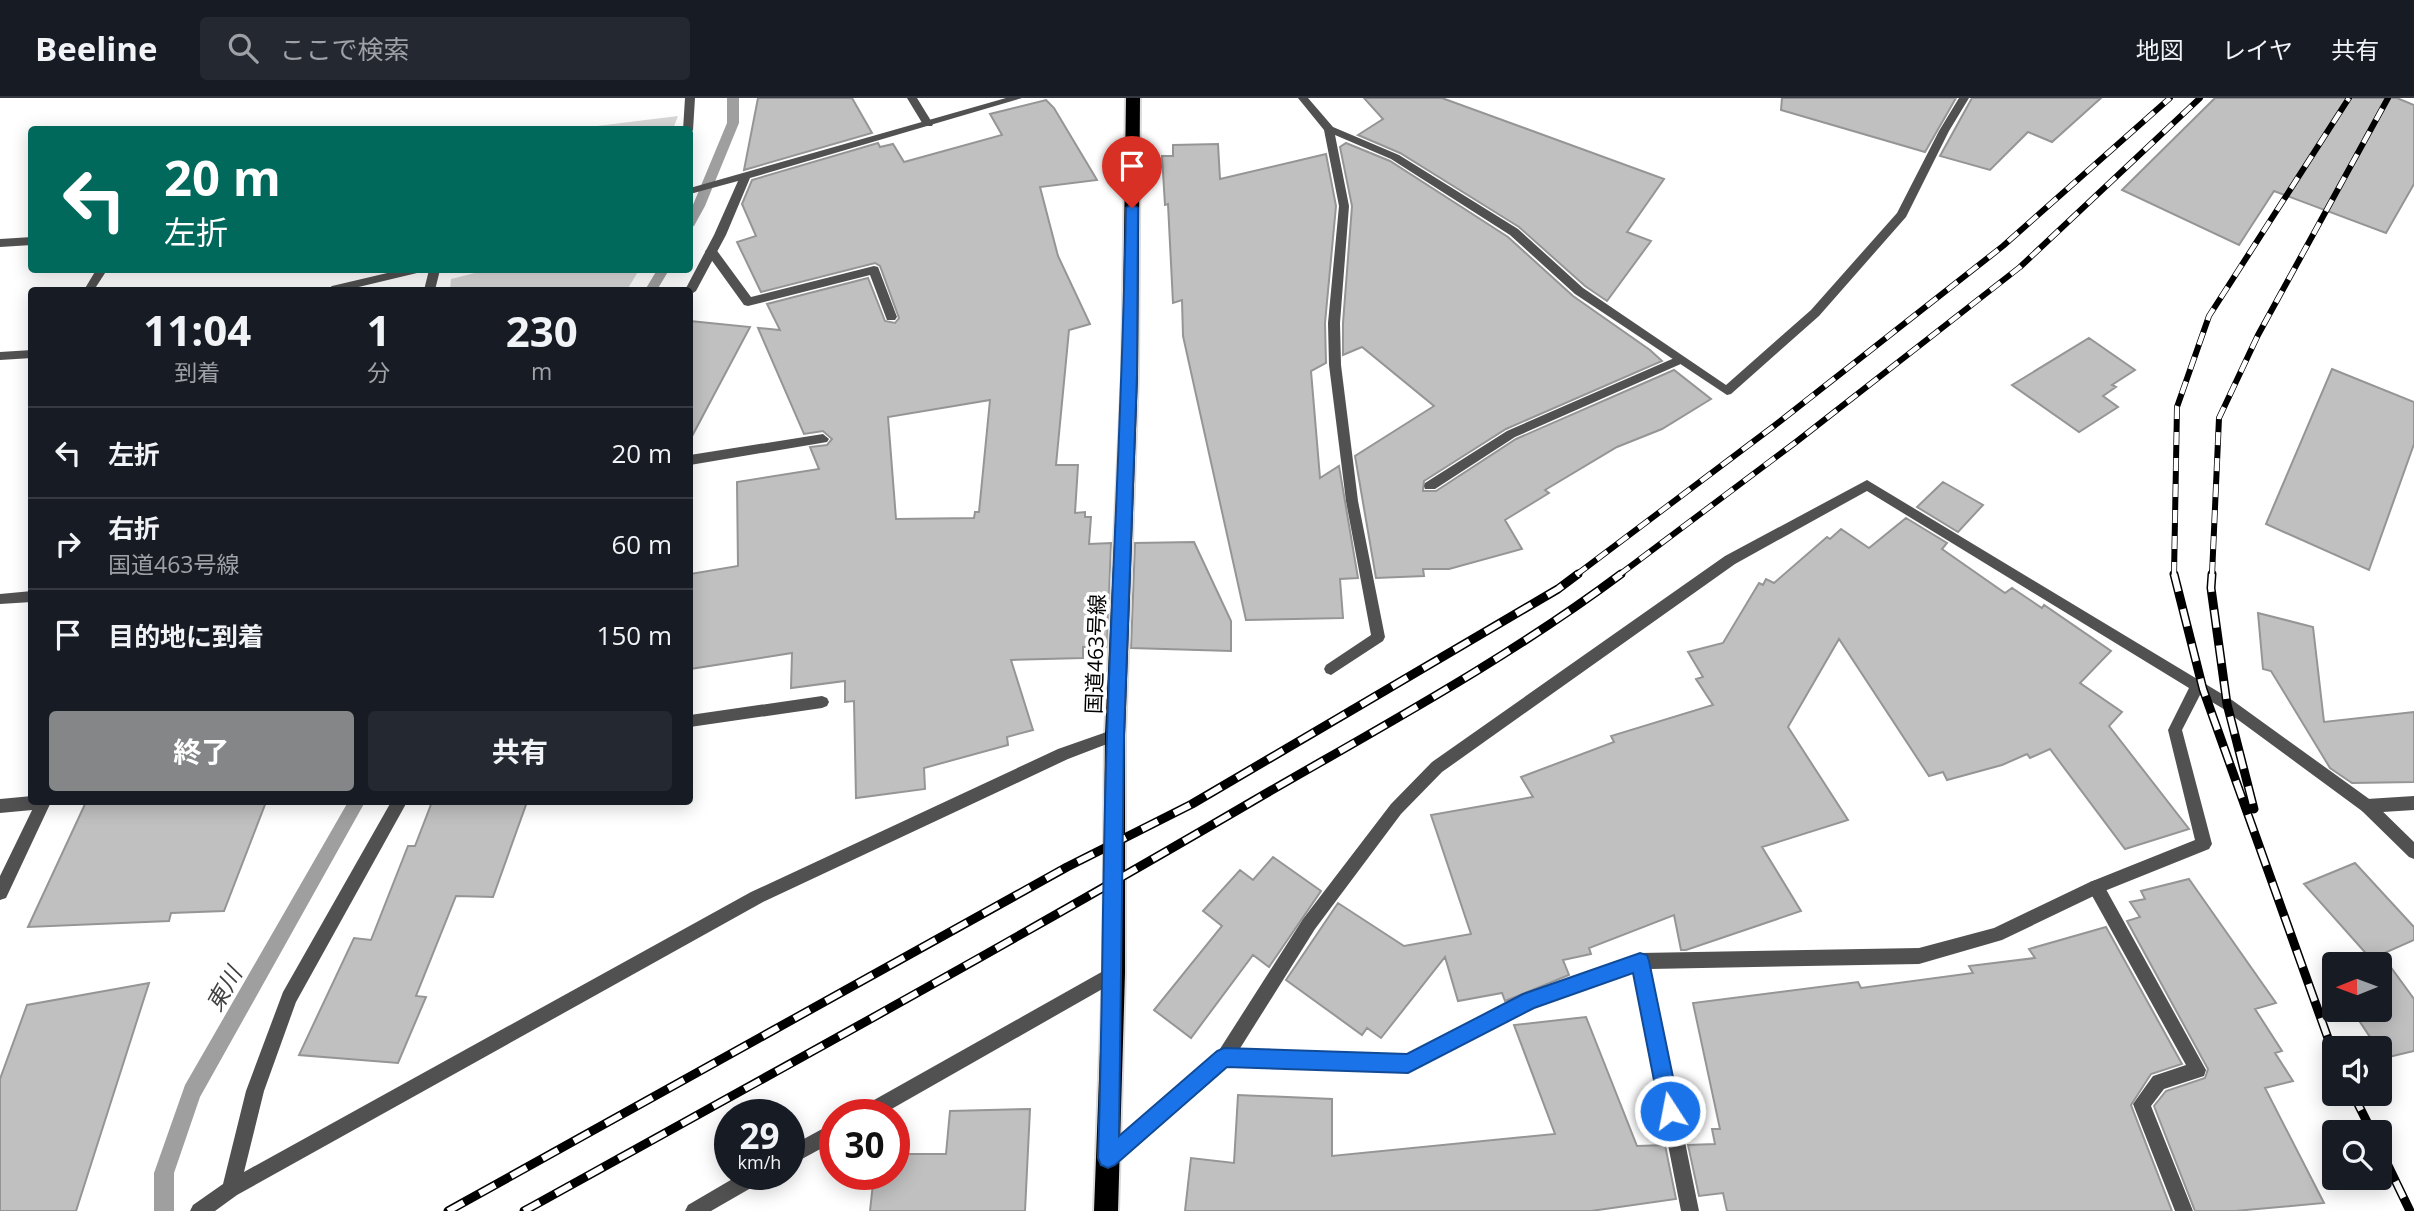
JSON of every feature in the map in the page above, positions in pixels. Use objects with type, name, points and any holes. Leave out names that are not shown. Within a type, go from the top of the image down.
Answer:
[{"type":"highway","name":"国道463号線","points":[[1106,1211],[1114,974],[1115,735],[1130,374],[1133,98]]},
{"type":"street","points":[[688,126],[690,98]]},
{"type":"street","points":[[912,98],[928,124]]},
{"type":"street","points":[[693,190],[1017,98]]},
{"type":"street","points":[[1303,98],[1329,129],[1395,157],[1514,232],[1579,291],[1727,391],[1815,313],[1902,215],[1944,131],[1964,98]]},
{"type":"street","points":[[1329,129],[1344,206],[1334,323],[1335,365],[1352,501],[1378,637],[1331,669]]},
{"type":"street","points":[[692,287],[746,176]]},
{"type":"street","points":[[0,243],[28,241]]},
{"type":"street","points":[[711,251],[748,302],[874,270],[891,317]]},
{"type":"street","points":[[344,287],[401,273]]},
{"type":"street","points":[[0,356],[28,355]]},
{"type":"street","points":[[1430,486],[1511,434],[1679,360]]},
{"type":"street","points":[[693,460],[822,439]]},
{"type":"street","points":[[1108,1158],[1224,1058],[1309,924],[1396,809],[1437,767],[1730,560],[1867,485],[2227,704],[2367,806],[2414,852]]},
{"type":"street","points":[[0,599],[28,596]]},
{"type":"street","points":[[1224,1058],[1408,1063],[1530,1000],[1640,961],[1919,956],[1996,936],[2096,887],[2204,844],[2175,730],[2197,686]]},
{"type":"street","points":[[693,721],[822,702]]},
{"type":"street","points":[[199,1211],[231,1189],[757,897],[1063,754],[1115,735]]},
{"type":"street","points":[[0,806],[28,803]]},
{"type":"street","points":[[2367,806],[2414,803]]},
{"type":"street","points":[[0,893],[42,805]]},
{"type":"street","points":[[231,1189],[255,1091],[289,998],[397,805]]},
{"type":"street","points":[[2096,887],[2198,1070],[2159,1082],[2142,1104],[2184,1211]]},
{"type":"street","points":[[1640,961],[1690,1211]]},
{"type":"street","points":[[892,1099],[1114,974]]},
{"type":"street","points":[[694,1211],[731,1190]]},
{"type":"shaded area","points":[[678,116],[674,126],[597,126]]},
{"type":"shaded area","points":[[475,273],[637,273],[629,287],[450,287],[451,279]]},
{"type":"building","points":[[758,98],[852,98],[872,133],[744,170]]},
{"type":"building","points":[[1364,98],[1442,98],[1664,179],[1627,232],[1651,241],[1607,301],[1585,286],[1519,227],[1400,153],[1358,135],[1383,119]]},
{"type":"building","points":[[1782,98],[1956,98],[1925,152],[1781,110]]},
{"type":"building","points":[[1972,98],[2101,98],[2052,142],[2028,132],[1990,170],[1940,156]]},
{"type":"building","points":[[2215,98],[2397,98],[2414,105],[2414,184],[2386,233],[2274,191],[2239,245],[2122,190]]},
{"type":"building","points":[[1046,100],[1054,108],[1097,180],[1040,187],[1058,256],[1090,324],[1069,330],[1056,465],[1078,465],[1075,513],[1085,512],[1085,517],[1091,517],[1089,544],[1111,543],[1107,647],[1083,647],[1083,658],[1011,660],[1033,730],[1007,737],[1008,745],[924,768],[925,789],[856,798],[854,701],[845,702],[845,681],[791,688],[792,653],[693,669],[693,574],[738,566],[737,482],[819,469],[810,447],[827,445],[832,439],[823,431],[804,434],[758,328],[780,330],[767,304],[868,278],[885,321],[895,323],[899,318],[880,266],[875,263],[761,292],[737,242],[756,236],[742,204],[752,180],[878,143],[880,147],[893,144],[904,162],[1002,135],[990,114]],"holes":[[[990,400],[979,512],[975,512],[974,518],[896,519],[888,417]]]},
{"type":"building","points":[[1346,143],[1390,161],[1508,237],[1573,296],[1662,361],[1506,429],[1424,481],[1423,491],[1436,491],[1516,439],[1674,370],[1711,399],[1662,429],[1617,447],[1545,490],[1549,493],[1505,520],[1522,549],[1449,569],[1423,569],[1424,576],[1376,578],[1355,456],[1434,406],[1362,347],[1343,355],[1352,206],[1340,147]]},
{"type":"building","points":[[1218,144],[1220,179],[1326,154],[1336,206],[1325,323],[1326,363],[1311,371],[1320,478],[1339,466],[1358,578],[1340,579],[1343,618],[1246,620],[1183,336],[1182,300],[1173,303],[1168,204],[1165,205],[1162,156],[1173,156],[1173,145]]},
{"type":"building","points":[[693,321],[750,327],[693,434]]},
{"type":"building","points":[[2089,338],[2135,370],[2112,385],[2116,387],[2103,396],[2118,407],[2079,432],[2012,385]]},
{"type":"building","points":[[2332,369],[2414,402],[2414,444],[2369,570],[2266,524]]},
{"type":"building","points":[[1943,482],[1983,505],[1958,532],[1917,507]]},
{"type":"building","points":[[1906,518],[1947,543],[1942,549],[2005,593],[2012,588],[2042,608],[2044,605],[2111,651],[2080,683],[2122,712],[2109,726],[2189,829],[2125,849],[2050,749],[2030,758],[2027,754],[2002,765],[1947,780],[1943,772],[1929,776],[1839,639],[1788,727],[1848,820],[1762,847],[1801,911],[1686,950],[1681,950],[1674,915],[1589,948],[1591,954],[1563,960],[1569,975],[1505,1001],[1502,993],[1458,1001],[1445,957],[1381,1038],[1367,1028],[1362,1035],[1286,980],[1338,903],[1404,946],[1471,934],[1431,815],[1533,797],[1521,777],[1614,742],[1611,736],[1713,705],[1696,679],[1703,677],[1688,652],[1723,643],[1759,583],[1763,585],[1766,579],[1774,583],[1827,537],[1830,539],[1841,529],[1869,548]]},
{"type":"building","points":[[1194,542],[1231,621],[1231,651],[1131,648],[1135,543]]},
{"type":"building","points":[[2258,613],[2313,627],[2324,722],[2414,712],[2414,782],[2352,783],[2330,768],[2271,671],[2263,669]]},
{"type":"building","points":[[85,805],[265,805],[224,911],[171,913],[169,921],[28,927]]},
{"type":"building","points":[[431,805],[526,805],[493,897],[456,896],[416,996],[426,997],[398,1063],[299,1055],[354,938],[371,940],[408,846],[415,846]]},
{"type":"building","points":[[1273,857],[1321,891],[1269,967],[1253,955],[1191,1038],[1154,1010],[1222,926],[1203,911],[1240,870],[1253,880]]},
{"type":"building","points":[[2355,863],[2414,927],[2414,940],[2387,952],[2365,952],[2304,884]]},
{"type":"building","points":[[2189,879],[2276,1003],[2255,1009],[2282,1051],[2275,1053],[2293,1081],[2265,1088],[2324,1203],[2235,1211],[2195,1211],[2154,1106],[2166,1091],[2205,1078],[2208,1069],[2127,921],[2140,917],[2130,902],[2145,899],[2141,891]]},
{"type":"building","points":[[2106,927],[2182,1064],[2151,1074],[2131,1105],[2172,1211],[1727,1211],[1723,1193],[1699,1196],[1688,1145],[1715,1144],[1712,1129],[1720,1129],[1693,1003],[1858,982],[1861,988],[1973,973],[1969,966],[2035,958],[2029,949]]},
{"type":"building","points":[[2392,969],[2414,999],[2414,1051],[2392,1056],[2392,1036],[2369,1036],[2360,1022],[2392,1022]]},
{"type":"building","points":[[149,983],[76,1211],[0,1211],[0,1079],[27,1005]]},
{"type":"building","points":[[1586,1017],[1637,1146],[1665,1145],[1676,1199],[1591,1211],[1185,1211],[1191,1158],[1234,1163],[1238,1095],[1332,1099],[1332,1156],[1555,1134],[1514,1025]]},
{"type":"building","points":[[1030,1109],[1025,1211],[870,1211],[872,1190],[910,1190],[910,1154],[946,1154],[950,1111]]},
{"type":"waterway","name":"東川","points":[[693,217],[733,123],[733,98]]},
{"type":"waterway","name":"東川","points":[[653,287],[661,273]]},
{"type":"waterway","name":"東川","points":[[164,1211],[164,1173],[192,1092],[355,805]]},
{"type":"railway","points":[[1576,575],[1774,426],[2003,246],[2170,98]]},
{"type":"railway","points":[[1619,575],[1796,442],[2020,267],[2200,98]]},
{"type":"railway","points":[[2174,574],[2177,407],[2209,316],[2349,98]]},
{"type":"railway","points":[[2212,575],[2219,418],[2258,335],[2388,98]]},
{"type":"railway","points":[[448,1211],[1067,867],[1192,804],[1558,589],[1578,574]]},
{"type":"railway","points":[[524,1211],[981,957],[1394,720],[1487,665],[1621,574]]},
{"type":"railway","points":[[2174,574],[2203,689],[2327,1036]]},
{"type":"railway","points":[[2212,574],[2211,588],[2227,704],[2254,809]]},
{"type":"railway","points":[[2359,1106],[2366,1120]]},
{"type":"railway","points":[[2392,1174],[2410,1211]]},
{"type":"route","points":[[1132,208],[1130,374],[1115,735],[1114,974],[1108,1158],[1224,1058],[1408,1063],[1530,1000],[1640,961],[1670,1111]]}]
